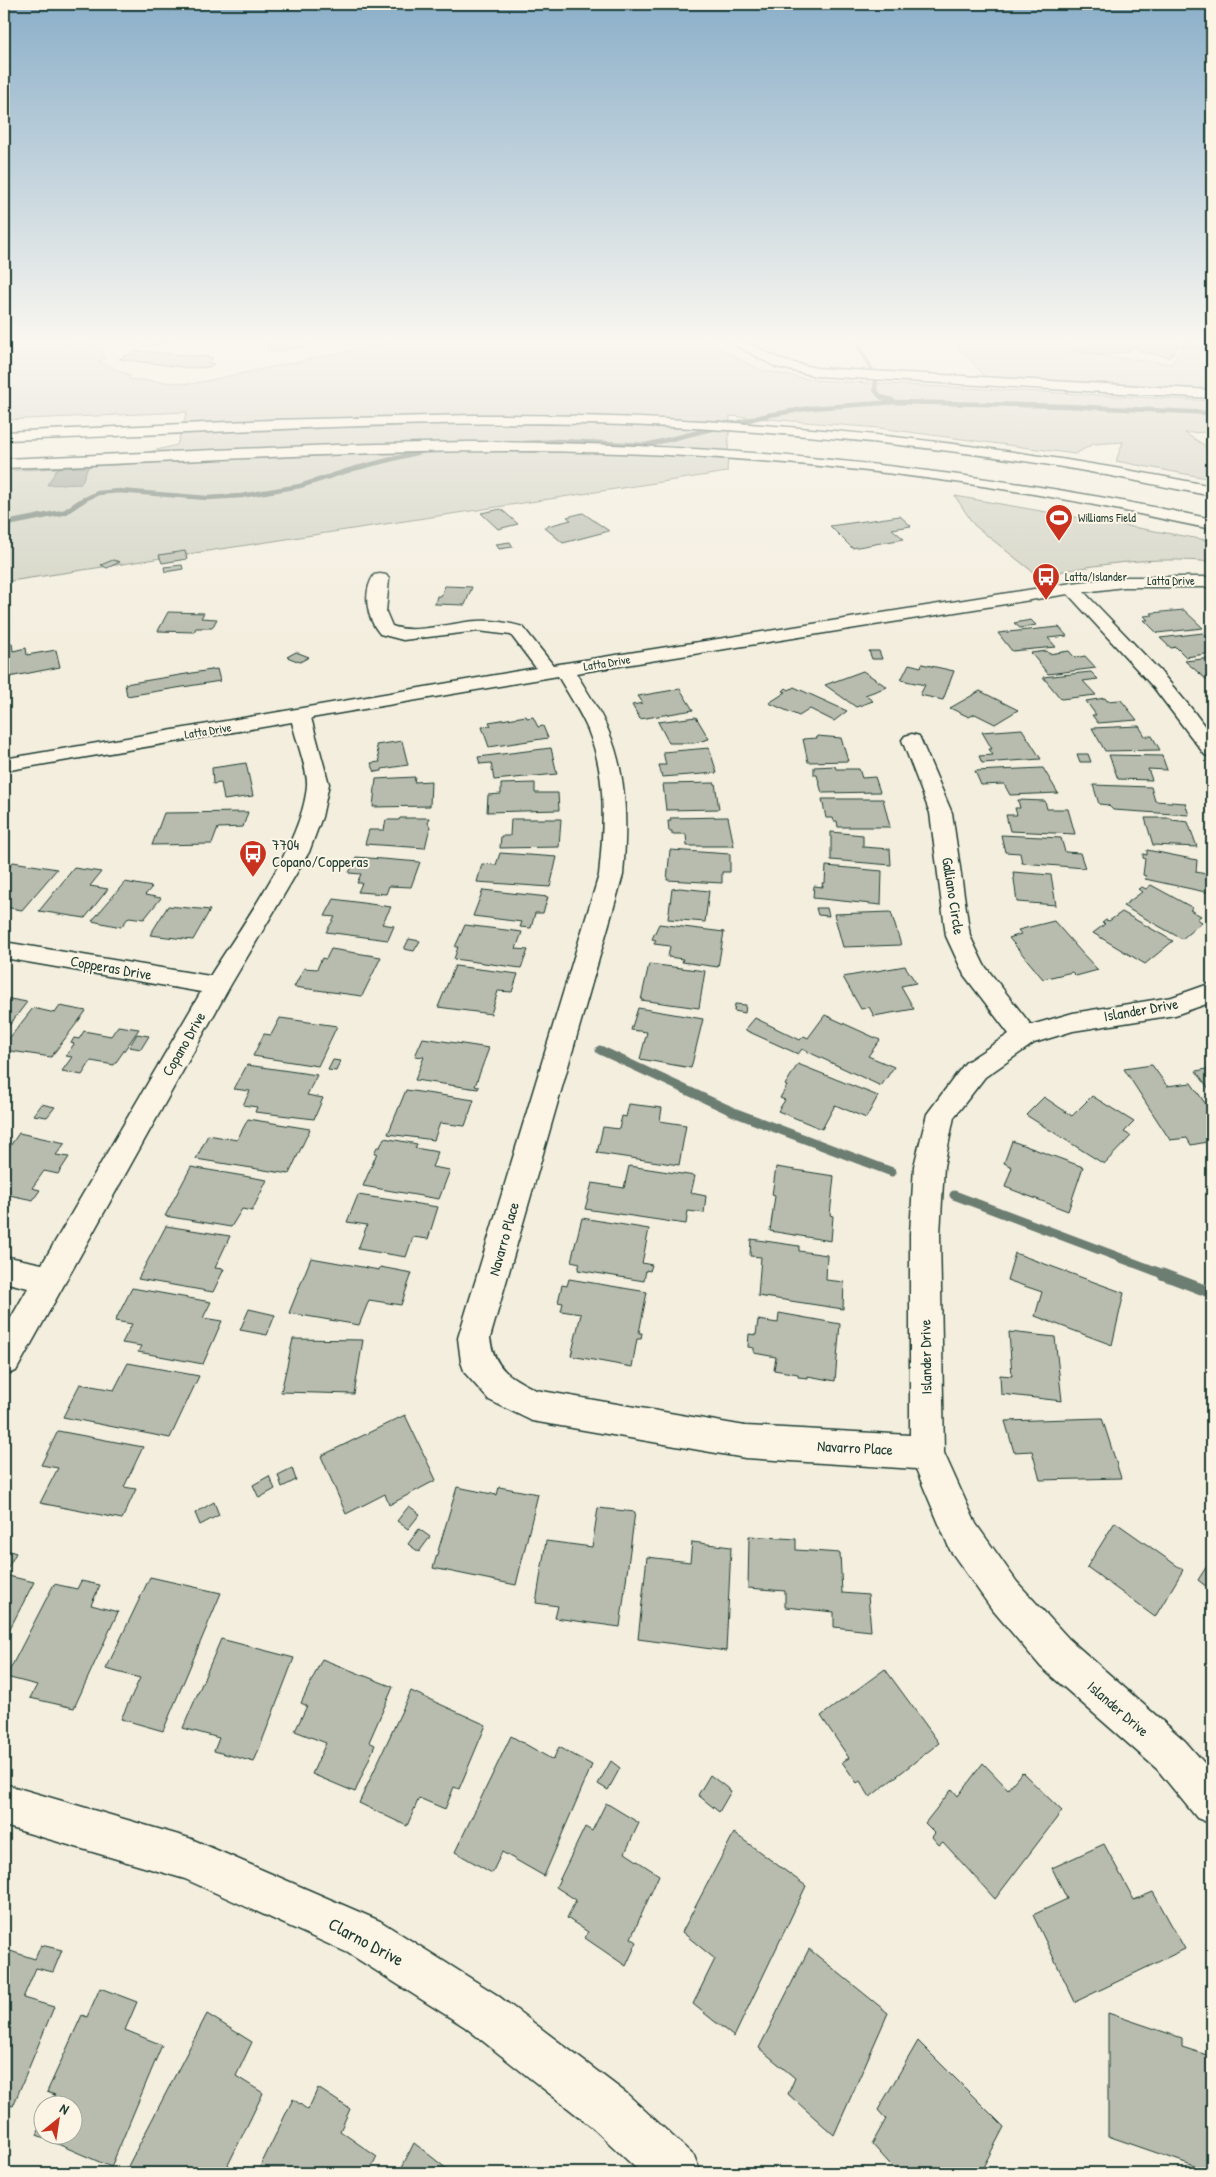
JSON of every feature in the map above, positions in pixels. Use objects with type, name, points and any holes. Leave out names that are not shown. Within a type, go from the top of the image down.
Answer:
[{"type":"main road","points":[[893,442],[1117,473],[1212,491]]},
{"type":"main road","points":[[4,464],[378,448],[544,446],[786,458],[1005,485],[1212,524]]},
{"type":"main road","name":"Navarro Place","points":[[380,579],[374,606],[385,629],[392,633],[404,635],[478,626],[517,631],[538,656],[556,671],[598,730],[608,760],[616,824],[611,876],[474,1338],[476,1362],[501,1389],[532,1405],[745,1442],[926,1453]]},
{"type":"main road","name":"Latta Drive","points":[[4,765],[556,671],[1072,588],[1124,582],[1212,582]]},
{"type":"main road","points":[[1072,588],[1086,606],[1154,677],[1197,728],[1212,751]]},
{"type":"main road","name":"Copano Drive","points":[[4,1360],[217,986],[298,852],[311,817],[318,784],[300,715]]},
{"type":"main road","name":"Galliano Circle","points":[[912,740],[941,813],[958,936],[973,969],[1025,1036]]},
{"type":"main road","name":"Copperas Drive","points":[[4,950],[217,986]]},
{"type":"main road","name":"Islander Drive","points":[[1212,992],[1174,1006],[1073,1022],[1025,1036],[975,1070],[941,1114],[929,1166],[925,1234],[926,1453],[963,1537],[1004,1595],[1055,1654],[1171,1754],[1212,1803]]},
{"type":"main road","points":[[4,1269],[49,1279]]},
{"type":"main road","name":"Clarno Drive","points":[[4,1805],[189,1859],[364,1937],[481,2011],[609,2110],[677,2173]]},
{"type":"shaded area","points":[[178,442],[729,442],[727,472],[4,582],[4,471],[58,468],[48,484],[80,484],[88,467],[177,445]]},
{"type":"shaded area","points":[[981,442],[1199,442],[1212,450],[1212,479],[1116,461],[1123,442],[1093,444],[1075,454]]},
{"type":"shaded area","points":[[88,467],[81,484],[47,485],[58,468]]},
{"type":"shaded area","name":"Williams Field","points":[[955,496],[1212,541],[1212,562],[1168,560],[1125,562],[1038,576],[974,525]]},
{"type":"building","points":[[501,509],[518,524],[498,529],[481,513]]},
{"type":"building","points":[[583,513],[609,531],[563,543],[544,527],[571,520],[567,517]]},
{"type":"building","points":[[900,516],[911,526],[892,529],[904,539],[852,548],[830,526]]},
{"type":"building","points":[[510,542],[513,547],[499,549],[496,544]]},
{"type":"building","points":[[185,551],[187,559],[162,563],[159,555]]},
{"type":"building","points":[[113,560],[120,562],[107,568],[101,565]]},
{"type":"building","points":[[182,565],[183,569],[165,572],[164,567]]},
{"type":"building","points":[[445,586],[472,587],[465,605],[435,604],[437,596],[441,596]]},
{"type":"building","points":[[1184,610],[1203,628],[1157,633],[1144,620],[1148,620],[1144,616],[1153,615],[1151,613]]},
{"type":"building","points":[[168,612],[204,613],[201,618],[217,619],[212,628],[196,628],[194,632],[158,631]]},
{"type":"building","points":[[1031,620],[1036,625],[1020,628],[1014,623]]},
{"type":"building","points":[[1059,627],[1067,636],[1048,638],[1056,647],[1012,651],[998,633]]},
{"type":"building","points":[[1203,633],[1212,642],[1212,653],[1186,657],[1176,647],[1171,648],[1160,638]]},
{"type":"building","points":[[12,643],[13,651],[26,648],[27,655],[56,650],[60,667],[4,678],[4,644]]},
{"type":"building","points":[[869,651],[879,651],[882,659],[872,659]]},
{"type":"building","points":[[1047,651],[1049,654],[1069,651],[1075,658],[1085,656],[1096,668],[1048,674],[1031,653]]},
{"type":"building","points":[[296,652],[309,657],[300,662],[287,657]]},
{"type":"building","points":[[1212,658],[1212,680],[1207,680],[1185,661]]},
{"type":"building","points":[[909,664],[921,667],[922,664],[954,671],[943,700],[920,695],[925,685],[901,680]]},
{"type":"building","points":[[217,669],[220,681],[127,696],[125,684]]},
{"type":"building","points":[[863,671],[887,687],[865,695],[873,701],[856,707],[825,685]]},
{"type":"building","points":[[1091,672],[1098,679],[1083,681],[1096,695],[1061,699],[1043,677]]},
{"type":"building","points":[[794,687],[847,711],[834,721],[810,709],[799,716],[769,703],[786,692],[783,691],[786,688],[789,690]]},
{"type":"building","points":[[680,689],[693,710],[640,719],[632,705],[643,703],[638,696]]},
{"type":"building","points":[[980,691],[1018,710],[995,724],[975,714],[969,717],[950,708]]},
{"type":"building","points":[[1105,698],[1107,701],[1121,700],[1137,720],[1098,723],[1092,715],[1096,715],[1086,701]]},
{"type":"building","points":[[526,716],[527,718],[533,717],[538,727],[543,726],[548,738],[489,747],[482,727],[491,726],[489,722]]},
{"type":"building","points":[[696,717],[709,739],[694,743],[669,743],[658,722]]},
{"type":"building","points":[[1139,726],[1145,736],[1152,736],[1160,750],[1105,751],[1092,728]]},
{"type":"building","points":[[1022,729],[1041,759],[982,763],[979,756],[993,755],[989,749],[992,749],[982,732]]},
{"type":"building","points":[[817,736],[841,738],[848,761],[808,762],[803,739],[817,738]]},
{"type":"building","points":[[402,741],[408,765],[375,772],[371,763],[380,762],[376,745]]},
{"type":"building","points":[[551,748],[557,774],[494,780],[491,763],[480,764],[478,757]]},
{"type":"building","points":[[709,748],[717,773],[662,777],[659,765],[666,765],[663,752]]},
{"type":"building","points":[[1077,754],[1088,754],[1091,762],[1080,762]]},
{"type":"building","points":[[1109,755],[1162,756],[1167,770],[1148,769],[1152,780],[1118,779]]},
{"type":"building","points":[[246,763],[253,796],[224,800],[221,783],[213,784],[212,768]]},
{"type":"building","points":[[835,766],[836,769],[859,769],[862,778],[875,777],[880,792],[822,793],[817,775],[814,775],[814,767]]},
{"type":"building","points":[[1043,768],[1058,793],[1010,795],[1004,784],[981,785],[975,771]]},
{"type":"building","points":[[415,777],[414,782],[431,781],[430,806],[373,807],[376,779]]},
{"type":"building","points":[[535,783],[535,793],[558,793],[559,810],[487,812],[488,795],[501,794],[501,784]]},
{"type":"building","points":[[715,783],[719,809],[666,810],[663,784]]},
{"type":"building","points":[[1093,785],[1151,787],[1155,801],[1185,803],[1189,815],[1113,810],[1108,805],[1099,804]]},
{"type":"building","points":[[822,799],[883,799],[890,827],[838,827],[837,821],[834,821],[833,818],[826,818]]},
{"type":"building","points":[[1018,800],[1045,801],[1047,809],[1068,809],[1075,834],[1010,831],[1006,815],[1017,815],[1015,808],[1020,808]]},
{"type":"building","points":[[248,812],[243,827],[218,828],[212,844],[152,845],[164,813]]},
{"type":"building","points":[[728,817],[734,846],[687,846],[686,834],[672,834],[672,831],[669,831],[668,821],[671,821],[670,818]]},
{"type":"building","points":[[400,818],[429,818],[428,823],[430,827],[425,848],[365,844],[369,830],[384,830],[386,820],[399,820]]},
{"type":"building","points":[[1145,818],[1171,818],[1172,820],[1188,822],[1197,847],[1153,845]]},
{"type":"building","points":[[511,819],[561,819],[559,847],[500,848],[501,836],[510,836]]},
{"type":"building","points":[[831,832],[863,835],[863,847],[890,849],[891,865],[831,860]]},
{"type":"building","points":[[1001,835],[1061,838],[1065,852],[1080,853],[1085,868],[1022,863],[1020,853],[1005,852]]},
{"type":"building","points":[[670,850],[730,854],[730,872],[722,872],[722,883],[667,880]]},
{"type":"building","points":[[1147,850],[1197,860],[1196,872],[1211,875],[1210,893],[1145,879],[1146,876],[1143,875],[1145,859],[1143,854],[1147,855]]},
{"type":"building","points":[[500,853],[557,857],[550,887],[477,882],[482,864],[496,865]]},
{"type":"building","points":[[356,857],[420,862],[411,887],[389,886],[386,894],[358,892],[362,883],[357,883],[361,874],[349,873]]},
{"type":"building","points":[[13,862],[57,869],[22,910],[4,907],[4,873]]},
{"type":"building","points":[[826,866],[882,871],[881,905],[813,898],[814,886],[823,887],[822,883],[825,883]]},
{"type":"building","points":[[74,868],[101,872],[90,886],[108,889],[85,918],[39,911]]},
{"type":"building","points":[[1013,872],[1051,875],[1056,905],[1017,902]]},
{"type":"building","points":[[125,882],[152,887],[145,895],[161,898],[144,919],[129,917],[121,927],[92,921]]},
{"type":"building","points":[[1151,885],[1193,908],[1190,910],[1201,916],[1197,919],[1202,922],[1182,939],[1123,906],[1142,892],[1138,889],[1142,887],[1146,889]]},
{"type":"building","points":[[672,889],[709,891],[705,922],[668,919]]},
{"type":"building","points":[[483,890],[548,897],[543,913],[535,913],[531,928],[520,927],[522,922],[473,916]]},
{"type":"building","points":[[334,899],[391,907],[382,924],[394,926],[388,940],[326,932],[335,917],[325,916]]},
{"type":"building","points":[[168,906],[210,910],[193,940],[150,935]]},
{"type":"building","points":[[816,908],[827,908],[829,916],[818,915]]},
{"type":"building","points":[[891,912],[901,945],[843,947],[834,914]]},
{"type":"building","points":[[1122,912],[1173,941],[1145,964],[1093,933],[1105,924],[1102,923],[1106,920],[1109,921]]},
{"type":"building","points":[[1054,921],[1098,970],[1076,976],[1072,972],[1043,979],[1009,938],[1021,934],[1018,930]]},
{"type":"building","points":[[659,924],[724,932],[718,967],[682,962],[683,959],[668,957],[670,946],[654,944],[656,940],[652,939]]},
{"type":"building","points":[[465,925],[522,932],[516,949],[528,950],[521,968],[454,959],[458,947],[455,947]]},
{"type":"building","points":[[409,939],[420,941],[414,951],[404,949]]},
{"type":"building","points":[[331,949],[381,957],[362,996],[294,987],[304,968],[317,969],[322,958],[326,959]]},
{"type":"building","points":[[649,964],[705,971],[699,1008],[641,1000]]},
{"type":"building","points":[[455,966],[518,974],[512,992],[498,991],[491,1014],[438,1007]]},
{"type":"building","points":[[905,966],[916,983],[901,986],[914,1009],[874,1016],[869,1007],[861,1009],[843,977]]},
{"type":"building","points":[[4,998],[27,1002],[4,1032]]},
{"type":"building","points":[[735,1004],[746,1005],[745,1013],[734,1011]]},
{"type":"building","points":[[60,1006],[86,1011],[51,1057],[4,1050],[4,1045],[33,1008],[55,1013]]},
{"type":"building","points":[[638,1008],[703,1019],[691,1068],[640,1059],[647,1032],[631,1030]]},
{"type":"building","points":[[825,1015],[880,1040],[868,1056],[894,1067],[881,1086],[802,1049],[798,1054],[745,1030],[755,1018],[800,1040],[804,1036],[808,1038]]},
{"type":"building","points":[[280,1018],[337,1026],[318,1066],[253,1056],[264,1034],[271,1035]]},
{"type":"building","points":[[118,1026],[139,1029],[114,1065],[91,1061],[82,1075],[62,1071],[72,1057],[66,1056],[74,1044],[71,1043],[74,1038],[79,1039],[84,1031],[111,1036]]},
{"type":"building","points":[[137,1034],[149,1036],[141,1049],[129,1047]]},
{"type":"building","points":[[423,1038],[489,1048],[475,1086],[479,1087],[478,1089],[415,1080],[424,1057],[415,1056]]},
{"type":"building","points":[[333,1060],[340,1061],[336,1071],[328,1070]]},
{"type":"building","points":[[798,1064],[878,1096],[866,1118],[835,1105],[822,1129],[778,1111],[785,1100],[780,1098],[787,1086],[785,1085]]},
{"type":"building","points":[[247,1065],[317,1075],[307,1095],[323,1098],[314,1119],[255,1112],[257,1107],[243,1105],[250,1091],[234,1089]]},
{"type":"building","points":[[1152,1065],[1167,1086],[1191,1083],[1212,1113],[1212,1141],[1191,1145],[1187,1138],[1170,1140],[1124,1069]]},
{"type":"building","points":[[1212,1068],[1212,1093],[1196,1071]]},
{"type":"building","points":[[406,1090],[474,1100],[465,1126],[440,1123],[434,1140],[388,1134]]},
{"type":"building","points":[[1092,1096],[1134,1122],[1124,1132],[1131,1136],[1104,1164],[1026,1115],[1044,1097],[1072,1116]]},
{"type":"building","points":[[41,1104],[55,1107],[47,1117],[33,1115]]},
{"type":"building","points":[[629,1104],[662,1108],[660,1121],[686,1125],[679,1165],[597,1153],[603,1127],[619,1129],[622,1116],[626,1117]]},
{"type":"building","points":[[248,1119],[310,1129],[289,1174],[196,1159],[208,1135],[237,1140]]},
{"type":"building","points":[[19,1133],[65,1143],[56,1155],[69,1157],[58,1174],[44,1171],[32,1188],[40,1190],[33,1200],[9,1195],[4,1203],[4,1155]]},
{"type":"building","points":[[384,1138],[417,1144],[415,1148],[438,1152],[432,1167],[450,1170],[439,1199],[363,1186],[377,1153],[374,1153],[377,1147],[380,1147]]},
{"type":"building","points":[[1012,1141],[1083,1167],[1068,1211],[1005,1187],[1012,1167],[1004,1163]]},
{"type":"building","points":[[629,1166],[695,1176],[691,1193],[706,1196],[704,1213],[688,1211],[686,1224],[585,1209],[592,1183],[624,1188]]},
{"type":"building","points":[[191,1167],[267,1180],[252,1211],[242,1209],[231,1227],[165,1216]]},
{"type":"building","points":[[776,1167],[834,1176],[830,1215],[833,1216],[831,1241],[770,1231],[775,1196],[772,1195]]},
{"type":"building","points":[[358,1195],[438,1207],[428,1239],[413,1237],[406,1257],[358,1249],[367,1225],[347,1222]]},
{"type":"building","points":[[582,1218],[649,1229],[642,1263],[652,1265],[650,1271],[646,1270],[644,1281],[578,1270],[580,1263],[571,1261]]},
{"type":"building","points":[[166,1226],[230,1236],[215,1268],[224,1269],[213,1292],[138,1279]]},
{"type":"building","points":[[751,1239],[799,1246],[799,1251],[827,1255],[826,1280],[844,1282],[843,1309],[758,1296],[761,1257],[750,1256]]},
{"type":"building","points":[[1015,1253],[1124,1293],[1112,1345],[1035,1316],[1042,1292],[1007,1280]]},
{"type":"building","points":[[311,1258],[379,1270],[380,1267],[412,1273],[401,1305],[369,1300],[359,1325],[289,1313]]},
{"type":"building","points":[[569,1279],[647,1292],[639,1333],[642,1333],[641,1339],[637,1339],[632,1367],[571,1356],[581,1314],[561,1311],[563,1303],[558,1302],[562,1285],[567,1286]]},
{"type":"building","points":[[132,1288],[211,1302],[203,1318],[222,1321],[203,1364],[138,1352],[141,1346],[122,1343],[132,1324],[115,1321]]},
{"type":"building","points":[[249,1309],[275,1315],[267,1335],[240,1330]]},
{"type":"building","points":[[779,1313],[840,1324],[835,1381],[808,1376],[808,1378],[798,1377],[798,1374],[774,1370],[776,1357],[754,1353],[754,1348],[748,1347],[749,1334],[756,1335],[758,1320],[778,1323]]},
{"type":"building","points":[[1009,1332],[1055,1337],[1062,1401],[1001,1394],[1000,1375],[1012,1376]]},
{"type":"building","points":[[293,1339],[363,1340],[354,1394],[281,1392]]},
{"type":"building","points":[[128,1363],[199,1376],[170,1438],[63,1417],[80,1384],[114,1390]]},
{"type":"building","points":[[405,1415],[436,1480],[389,1505],[385,1494],[346,1514],[321,1456]]},
{"type":"building","points":[[1102,1418],[1121,1478],[1040,1480],[1032,1451],[1014,1452],[1005,1421]]},
{"type":"building","points":[[58,1431],[143,1447],[124,1487],[136,1489],[122,1519],[40,1503],[58,1468],[41,1465]]},
{"type":"building","points":[[292,1468],[296,1480],[282,1487],[278,1475]]},
{"type":"building","points":[[269,1476],[275,1489],[259,1498],[253,1485]]},
{"type":"building","points":[[457,1487],[497,1495],[499,1487],[538,1494],[516,1585],[433,1568]]},
{"type":"building","points":[[214,1502],[219,1515],[200,1525],[195,1513]]},
{"type":"building","points":[[409,1506],[420,1514],[408,1529],[397,1521]]},
{"type":"building","points":[[598,1508],[635,1512],[620,1627],[555,1618],[558,1606],[536,1603],[546,1541],[592,1547]]},
{"type":"building","points":[[1115,1522],[1183,1570],[1155,1617],[1087,1567]]},
{"type":"building","points":[[419,1529],[430,1537],[419,1552],[408,1544]]},
{"type":"building","points":[[749,1536],[796,1539],[796,1550],[840,1553],[842,1593],[868,1595],[871,1631],[834,1627],[834,1612],[785,1607],[785,1591],[748,1588]]},
{"type":"building","points":[[692,1542],[731,1547],[726,1651],[638,1639],[647,1557],[690,1562]]},
{"type":"building","points":[[4,1549],[16,1553],[4,1575]]},
{"type":"building","points":[[1212,1558],[1212,1591],[1198,1580]]},
{"type":"building","points":[[4,1575],[34,1582],[4,1640]]},
{"type":"building","points":[[150,1577],[221,1593],[163,1731],[121,1719],[140,1678],[106,1669]]},
{"type":"building","points":[[81,1581],[100,1585],[91,1605],[118,1612],[74,1708],[30,1698],[37,1685],[6,1677],[54,1584],[77,1589]]},
{"type":"building","points":[[221,1639],[294,1658],[254,1762],[214,1751],[219,1738],[183,1728]]},
{"type":"building","points":[[322,1659],[393,1687],[369,1742],[375,1745],[355,1792],[312,1774],[326,1743],[295,1731],[307,1706],[301,1703]]},
{"type":"building","points":[[885,1669],[939,1743],[870,1797],[860,1781],[857,1783],[842,1762],[849,1758],[821,1716]]},
{"type":"building","points":[[411,1691],[486,1725],[459,1789],[454,1787],[445,1809],[419,1798],[407,1826],[359,1803]]},
{"type":"building","points":[[511,1736],[553,1760],[559,1747],[592,1765],[544,1876],[502,1852],[492,1873],[455,1852]]},
{"type":"building","points":[[611,1761],[620,1768],[608,1790],[598,1784]]},
{"type":"building","points":[[983,1763],[1008,1789],[1022,1772],[1062,1811],[995,1899],[943,1842],[939,1845],[932,1837],[935,1833],[925,1823],[952,1789],[958,1796]]},
{"type":"building","points":[[710,1775],[731,1791],[719,1812],[698,1795]]},
{"type":"building","points":[[606,1803],[639,1823],[625,1853],[659,1875],[631,1938],[637,1942],[626,1966],[585,1938],[588,1932],[567,1918],[576,1900],[556,1887],[585,1827],[592,1831]]},
{"type":"building","points":[[734,1833],[806,1886],[734,2037],[693,2004],[715,1959],[682,1932]]},
{"type":"building","points":[[1104,1844],[1134,1900],[1153,1892],[1185,1949],[1075,2002],[1033,1915],[1067,1899],[1052,1868]]},
{"type":"building","points":[[41,1945],[62,1950],[53,1972],[36,1968],[23,1998],[54,2007],[13,2106],[7,2105],[4,2104],[4,1949],[35,1959]]},
{"type":"building","points":[[809,1949],[888,2013],[834,2135],[788,2094],[795,2078],[759,2048]]},
{"type":"building","points":[[100,1988],[137,2002],[125,2030],[162,2045],[111,2167],[58,2144],[82,2144],[82,2094],[52,2094],[47,2092],[82,2015],[87,2017]]},
{"type":"building","points":[[1108,2013],[1182,2038],[1182,2047],[1210,2056],[1212,2172],[1108,2136]]},
{"type":"building","points":[[207,2014],[252,2042],[236,2076],[263,2093],[228,2165],[239,2173],[131,2173],[126,2170]]},
{"type":"building","points":[[918,2041],[1004,2127],[980,2173],[898,2173],[872,2144],[886,2119],[878,2110]]},
{"type":"building","points":[[318,2088],[350,2109],[340,2131],[377,2157],[369,2173],[257,2173],[293,2099],[308,2110]]},
{"type":"building","points":[[414,2143],[423,2150],[452,2173],[399,2173]]},
{"type":"waterway","points":[[525,443],[548,442]]},
{"type":"waterway","points":[[571,442],[646,445],[660,442]]},
{"type":"waterway","points":[[83,500],[98,493],[119,491],[207,498],[241,496],[300,486],[353,469],[428,450]]},
{"type":"waterway","points":[[4,524],[65,512],[83,500]]},
{"type":"waterway","points":[[600,1050],[736,1113],[892,1172]]},
{"type":"waterway","points":[[954,1195],[1166,1275]]},
{"type":"waterway","points":[[1162,1274],[1212,1293]]},
{"type":"place","name":"Williams Field","points":[[1059,542]]},
{"type":"place","name":"Latta/Islander","points":[[1046,601]]},
{"type":"place","name":"7704 Copano/Copperas","points":[[253,878]]}]
